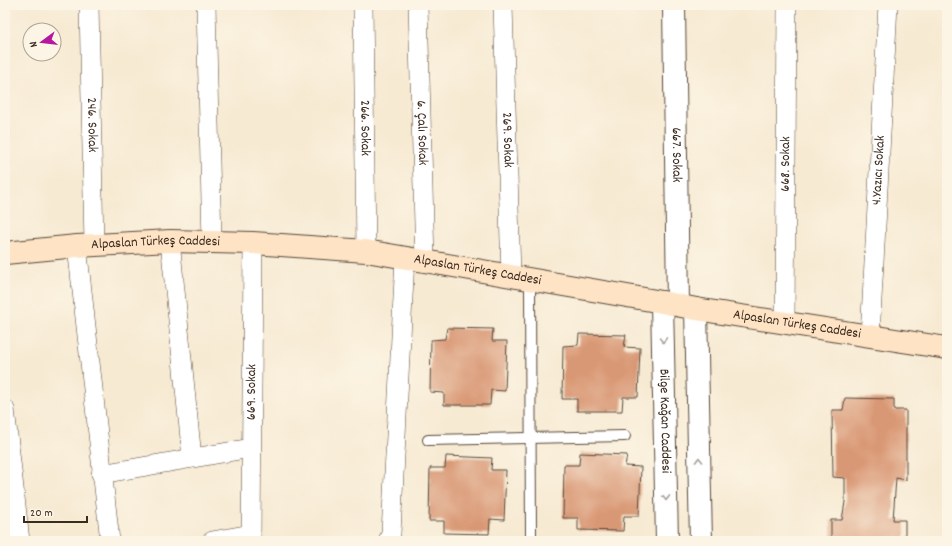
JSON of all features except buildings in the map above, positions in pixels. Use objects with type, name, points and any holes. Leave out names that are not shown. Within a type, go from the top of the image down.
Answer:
[{"type":"main road","name":"Alpaslan Türkeş Caddesi","points":[[5,253],[86,245],[170,241],[253,243],[366,251],[785,323],[947,348]]},
{"type":"street","name":"246. Sokak","points":[[89,5],[86,245],[101,474],[110,541]]},
{"type":"street","points":[[206,5],[212,241]]},
{"type":"street","name":"266. Sokak","points":[[363,5],[366,251]]},
{"type":"street","name":"6. Çalı Sokak","points":[[388,541],[392,534],[415,259],[418,5]]},
{"type":"street","name":"269. Sokak","points":[[503,5],[521,277]]},
{"type":"street","name":"667. Sokak","points":[[674,5],[678,305]]},
{"type":"street","name":"668. Sokak","points":[[785,323],[787,5]]},
{"type":"street","name":"4.Yazıcı Sokak","points":[[870,336],[888,5]]},
{"type":"street","points":[[170,241],[192,458]]},
{"type":"street","name":"669. Sokak","points":[[251,537],[253,243]]},
{"type":"street","points":[[678,305],[701,541]]},
{"type":"street","name":"Bilge Kağan Caddesi","points":[[667,541],[678,305]]},
{"type":"street","points":[[5,409],[9,483],[20,541]]},
{"type":"street","points":[[101,474],[251,448]]},
{"type":"street","points":[[212,541],[251,537]]},
{"type":"lane","points":[[521,277],[531,438],[531,541]]},
{"type":"lane","points":[[428,440],[626,436]]}]
